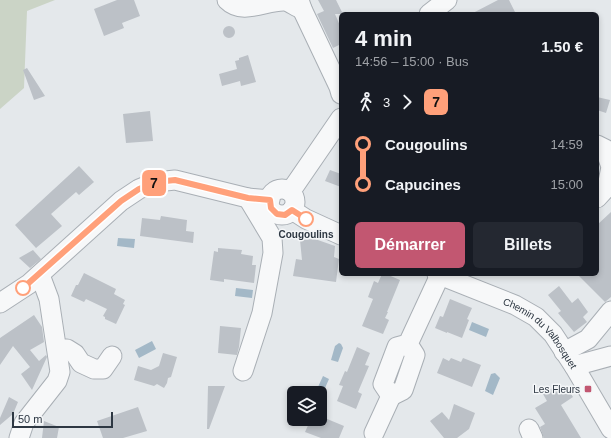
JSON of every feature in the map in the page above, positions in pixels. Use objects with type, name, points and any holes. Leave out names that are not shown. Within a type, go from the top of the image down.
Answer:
[{"type":"street","points":[[228,0],[229,2],[242,7],[270,1],[284,0],[300,5],[339,86]]},
{"type":"street","points":[[432,12],[447,0]]},
{"type":"street","points":[[289,191],[295,185],[339,121]]},
{"type":"street","points":[[599,146],[605,149],[611,167],[607,187],[599,196]]},
{"type":"street","points":[[0,303],[17,293],[40,275],[121,201],[139,189],[156,182],[175,180],[248,198],[270,200]]},
{"type":"street","points":[[277,191],[289,191],[295,202],[292,210],[285,215],[277,214],[271,208],[271,196],[277,191]]},
{"type":"street","points":[[243,371],[262,313],[273,253],[272,238],[248,198]]},
{"type":"street","points":[[292,210],[306,220],[339,234]]},
{"type":"street","points":[[19,438],[24,423],[58,381],[60,372],[49,298],[40,275]]},
{"type":"street","points":[[374,433],[391,396],[383,384],[397,347],[408,344],[439,276]]},
{"type":"street","name":"Chemin du Valbosquet","points":[[442,276],[515,305],[536,317],[553,334],[611,429]]},
{"type":"street","points":[[0,313],[17,293]]},
{"type":"street","points":[[569,359],[611,311]]},
{"type":"street","points":[[57,349],[67,349],[75,354],[81,363],[94,369],[103,369],[112,356]]},
{"type":"street","points":[[569,359],[611,356]]},
{"type":"green space","points":[[0,0],[55,0],[27,11],[24,88],[0,109]]},
{"type":"water","points":[[118,238],[135,239],[134,248],[117,246]]},
{"type":"water","points":[[236,288],[253,290],[252,298],[235,296]]},
{"type":"water","points":[[472,322],[489,329],[486,337],[469,330]]},
{"type":"water","points":[[152,341],[156,349],[139,358],[135,350]]},
{"type":"water","points":[[339,343],[343,348],[338,362],[331,360],[335,346]]},
{"type":"water","points":[[495,373],[500,378],[493,395],[485,391],[491,374]]},
{"type":"water","points":[[323,376],[329,379],[326,386],[318,386]]},
{"type":"building","points":[[117,0],[134,0],[140,16],[122,23],[124,28],[104,36],[94,9]]},
{"type":"building","points":[[318,0],[336,0],[342,12],[335,14],[339,23],[339,45],[333,48],[317,14],[324,11]]},
{"type":"building","points":[[498,0],[509,0],[515,12],[475,12]]},
{"type":"building","points":[[227,26],[231,26],[235,32],[231,38],[227,38],[223,34],[223,30]]},
{"type":"building","points":[[248,55],[256,82],[241,86],[240,81],[222,86],[219,74],[237,69],[235,61]]},
{"type":"building","points":[[27,68],[45,96],[34,100],[23,70]]},
{"type":"building","points":[[599,97],[610,100],[606,113],[599,111]]},
{"type":"building","points":[[150,111],[153,141],[126,143],[123,114]]},
{"type":"building","points":[[79,166],[94,182],[79,195],[76,192],[51,214],[62,226],[36,248],[15,225]]},
{"type":"building","points":[[330,170],[339,173],[339,186],[325,181]]},
{"type":"building","points":[[611,212],[611,297],[605,302],[579,276],[599,276],[599,223]]},
{"type":"building","points":[[161,216],[187,220],[186,231],[194,232],[193,243],[140,236],[142,218],[160,220]]},
{"type":"building","points":[[315,239],[335,246],[334,257],[339,259],[336,282],[293,276],[296,259],[302,260],[300,240]]},
{"type":"building","points":[[218,248],[242,250],[241,254],[253,256],[252,265],[256,265],[254,283],[224,279],[224,282],[210,280],[214,251],[218,252]]},
{"type":"building","points":[[33,250],[41,259],[30,268],[19,258]]},
{"type":"building","points":[[84,273],[116,289],[114,294],[125,300],[123,304],[125,305],[116,324],[105,319],[103,316],[107,309],[86,299],[84,302],[71,296]]},
{"type":"building","points":[[381,276],[391,276],[400,280],[385,318],[389,320],[383,334],[362,326],[373,299],[368,297],[374,281],[378,283]]},
{"type":"building","points":[[559,286],[572,303],[578,298],[588,312],[583,317],[587,322],[574,332],[558,313],[561,311],[548,295]]},
{"type":"building","points":[[450,299],[472,308],[467,319],[469,320],[462,338],[435,328],[440,316],[443,317]]},
{"type":"building","points":[[34,315],[42,327],[44,342],[30,350],[39,361],[46,355],[47,357],[32,390],[21,374],[30,367],[13,346],[0,365],[0,338]]},
{"type":"building","points":[[220,326],[241,328],[237,355],[218,353]]},
{"type":"building","points":[[357,347],[370,353],[365,365],[369,366],[358,392],[362,394],[356,409],[337,401],[343,386],[339,385],[345,371],[347,372]]},
{"type":"building","points":[[163,353],[177,357],[171,377],[168,378],[164,388],[157,384],[154,386],[134,380],[138,366],[151,370],[159,366]]},
{"type":"building","points":[[443,358],[449,361],[451,358],[461,362],[463,358],[481,365],[472,387],[437,373]]},
{"type":"building","points":[[559,384],[561,389],[566,386],[573,397],[561,405],[581,438],[544,438],[540,427],[545,424],[535,408],[547,401],[543,394]]},
{"type":"building","points":[[208,386],[225,386],[209,429],[207,429]]},
{"type":"building","points":[[9,397],[18,402],[13,414],[0,425],[0,418]]},
{"type":"building","points":[[454,404],[475,413],[469,429],[457,438],[444,438],[430,421],[442,412],[449,420]]},
{"type":"building","points":[[138,407],[147,431],[123,438],[103,438],[97,421]]},
{"type":"building","points":[[327,419],[344,426],[339,438],[321,438],[305,432],[308,426],[327,426]]},
{"type":"building","points":[[44,421],[59,427],[57,438],[42,438]]},
{"type":"bus line","name":"7","points":[[23,288],[40,275],[121,201],[139,189],[156,182],[175,180],[248,198],[270,200],[273,212],[285,215],[292,210],[306,219]]},
{"type":"place","name":"Cougoulins","points":[[306,219]]},
{"type":"place","name":"Les Fleurs","points":[[588,389]]}]
